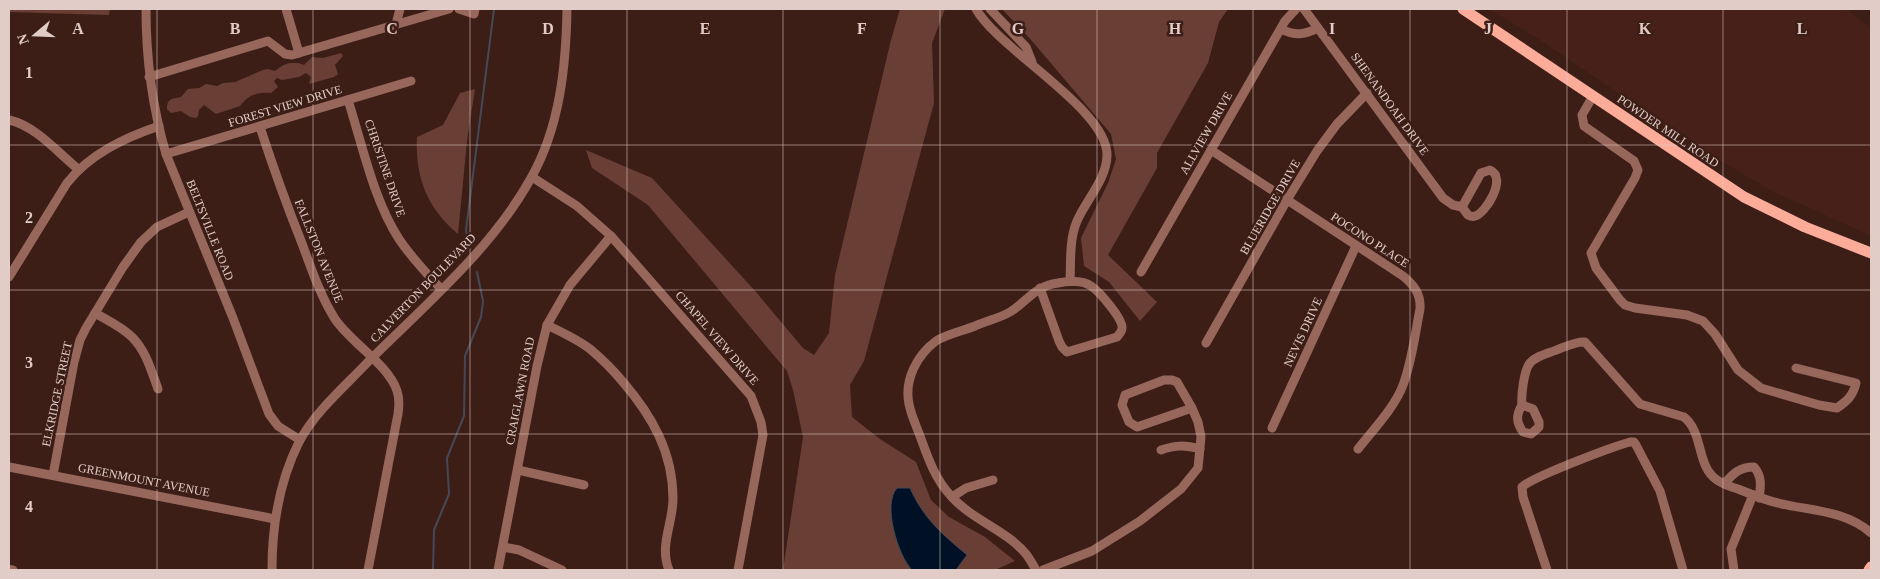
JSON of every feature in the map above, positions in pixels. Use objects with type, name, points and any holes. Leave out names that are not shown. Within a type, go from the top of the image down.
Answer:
[{"type":"main road","name":"POWDER MILL ROAD","points":[[1463,9],[1744,197],[1805,227],[1871,253]]},
{"type":"main road","points":[[1868,570],[1871,567]]},
{"type":"street","name":"BELTSVILLE ROAD","points":[[146,9],[146,55],[149,77],[158,126],[166,154],[269,414],[278,426],[300,440]]},
{"type":"street","points":[[286,9],[299,53]]},
{"type":"street","points":[[396,24],[400,9]]},
{"type":"street","points":[[149,77],[268,41],[284,54],[299,53],[448,9]]},
{"type":"street","points":[[459,9],[474,14],[475,9]]},
{"type":"street","name":"CALVERTON BOULEVARD","points":[[272,570],[274,519],[285,476],[300,440],[326,406],[492,235],[532,177],[551,129],[560,92],[565,57],[567,9]]},
{"type":"street","points":[[990,9],[1026,47],[1033,64]]},
{"type":"street","name":"ALLVIEW DRIVE","points":[[1141,272],[1281,29],[1296,9]]},
{"type":"street","name":"SHENANDOAH DRIVE","points":[[1304,9],[1443,198],[1453,205],[1462,207],[1468,215],[1474,217],[1483,211],[1498,184],[1498,178],[1494,172],[1490,170],[1481,173],[1462,207]]},
{"type":"street","points":[[980,10],[994,32],[1033,64],[1092,122],[1102,135],[1107,150],[1104,174],[1080,215],[1072,235],[1070,281]]},
{"type":"street","points":[[1281,29],[1300,35],[1318,28]]},
{"type":"street","name":"FOREST VIEW DRIVE","points":[[166,154],[411,81]]},
{"type":"street","name":"BLUERIDGE DRIVE","points":[[1206,343],[1326,138],[1367,93]]},
{"type":"street","points":[[1592,96],[1582,115],[1584,126],[1634,161],[1637,166],[1635,178],[1591,253],[1596,268],[1620,300],[1629,307],[1687,315],[1703,321],[1715,334],[1738,370],[1761,388],[1819,405],[1837,408],[1849,400],[1854,392],[1856,384],[1796,368]]},
{"type":"street","name":"CHRISTINE DRIVE","points":[[348,100],[378,195],[391,225],[411,256],[441,289]]},
{"type":"street","points":[[9,120],[26,127],[78,169]]},
{"type":"street","points":[[9,277],[67,183],[78,169],[112,146],[135,134],[158,126]]},
{"type":"street","name":"FALLSTON AVENUE","points":[[260,127],[278,183],[313,274],[329,309],[346,333],[372,358],[393,382],[397,390],[399,405],[368,570]]},
{"type":"street","name":"POCONO PLACE","points":[[1211,150],[1412,283],[1420,302],[1410,361],[1403,386],[1385,414],[1358,449]]},
{"type":"street","name":"CHAPEL VIEW DRIVE","points":[[532,177],[577,206],[611,236],[751,396],[758,412],[763,436],[738,570]]},
{"type":"street","name":"ELKRIDGE STREET","points":[[53,476],[74,362],[80,340],[123,267],[141,242],[163,224],[189,212]]},
{"type":"street","name":"CRAIGLAWN ROAD","points":[[498,570],[546,325],[570,285],[611,236]]},
{"type":"street","name":"NEVIS DRIVE","points":[[1272,428],[1356,246]]},
{"type":"street","points":[[1036,570],[1026,554],[1013,542],[968,512],[952,497],[934,472],[911,413],[908,392],[912,371],[918,358],[936,341],[1009,312],[1040,288],[1053,283],[1070,281],[1090,285],[1119,317],[1122,327],[1121,332],[1116,337],[1067,352],[1062,347],[1040,288]]},
{"type":"street","points":[[95,313],[125,331],[137,342],[147,360],[158,389]]},
{"type":"street","points":[[546,325],[578,341],[591,350],[611,369],[643,406],[654,424],[668,455],[671,469],[673,502],[665,550],[667,570]]},
{"type":"street","points":[[1522,405],[1524,382],[1530,362],[1571,345],[1586,342],[1640,404],[1684,417],[1688,421],[1696,433],[1709,472],[1716,480],[1756,497],[1835,514],[1857,522],[1871,533]]},
{"type":"street","points":[[1043,570],[1092,551],[1140,521],[1181,489],[1198,468],[1201,437],[1192,408],[1177,382],[1164,380],[1125,394],[1122,405],[1130,422],[1137,427],[1192,408]]},
{"type":"street","points":[[1547,570],[1522,497],[1522,487],[1526,483],[1630,442],[1634,442],[1636,445],[1660,491],[1683,570]]},
{"type":"street","points":[[1160,450],[1182,445],[1200,449]]},
{"type":"street","name":"GREENMOUNT AVENUE","points":[[9,467],[274,519]]},
{"type":"street","points":[[1724,484],[1736,471],[1744,468],[1754,467],[1761,480],[1756,497],[1731,549],[1734,570]]},
{"type":"street","points":[[518,470],[584,485]]},
{"type":"street","points":[[952,497],[966,488],[993,480]]},
{"type":"street","points":[[503,547],[519,550],[562,570]]},
{"type":"street","points":[[9,569],[13,570]]},
{"type":"shaded area","points":[[9,9],[110,9],[109,15],[9,12]]},
{"type":"shaded area","points":[[900,9],[945,9],[932,43],[934,103],[864,361],[850,385],[852,417],[880,439],[916,462],[931,500],[949,517],[985,537],[1015,561],[995,570],[783,570],[803,437],[787,371],[648,205],[592,168],[586,150],[652,178],[756,292],[803,348],[814,355],[829,333],[835,275]]},
{"type":"shaded area","points":[[1002,9],[1228,9],[1219,22],[1208,63],[1157,153],[1157,168],[1108,255],[1157,302],[1140,321],[1109,282],[1084,266],[1081,238],[1108,183],[1116,159],[1111,134],[1032,41]]},
{"type":"shaded area","points":[[1489,9],[1845,9],[1871,27],[1871,236],[1774,192],[1709,154],[1537,38]]},
{"type":"shaded area","points":[[341,53],[343,56],[335,65],[338,74],[334,77],[309,84],[311,77],[306,73],[299,77],[282,80],[277,78],[274,81],[278,87],[271,93],[254,95],[240,106],[216,114],[204,105],[199,110],[196,118],[190,117],[181,111],[171,113],[167,109],[169,101],[181,97],[188,89],[199,88],[206,84],[217,86],[223,83],[235,82],[263,70],[275,71],[281,66],[292,63],[304,65],[312,57],[323,58]]},
{"type":"shaded area","points":[[475,89],[467,141],[458,234],[438,214],[425,191],[418,165],[417,137],[443,125],[460,93]]},
{"type":"water","points":[[897,488],[910,488],[921,509],[942,533],[967,555],[956,570],[912,570],[897,542],[891,517],[893,496]]},
{"type":"waterway","points":[[468,241],[466,230],[494,9]]},
{"type":"waterway","points":[[433,570],[434,530],[449,494],[447,458],[464,416],[465,356],[481,317],[483,301],[477,272]]}]
